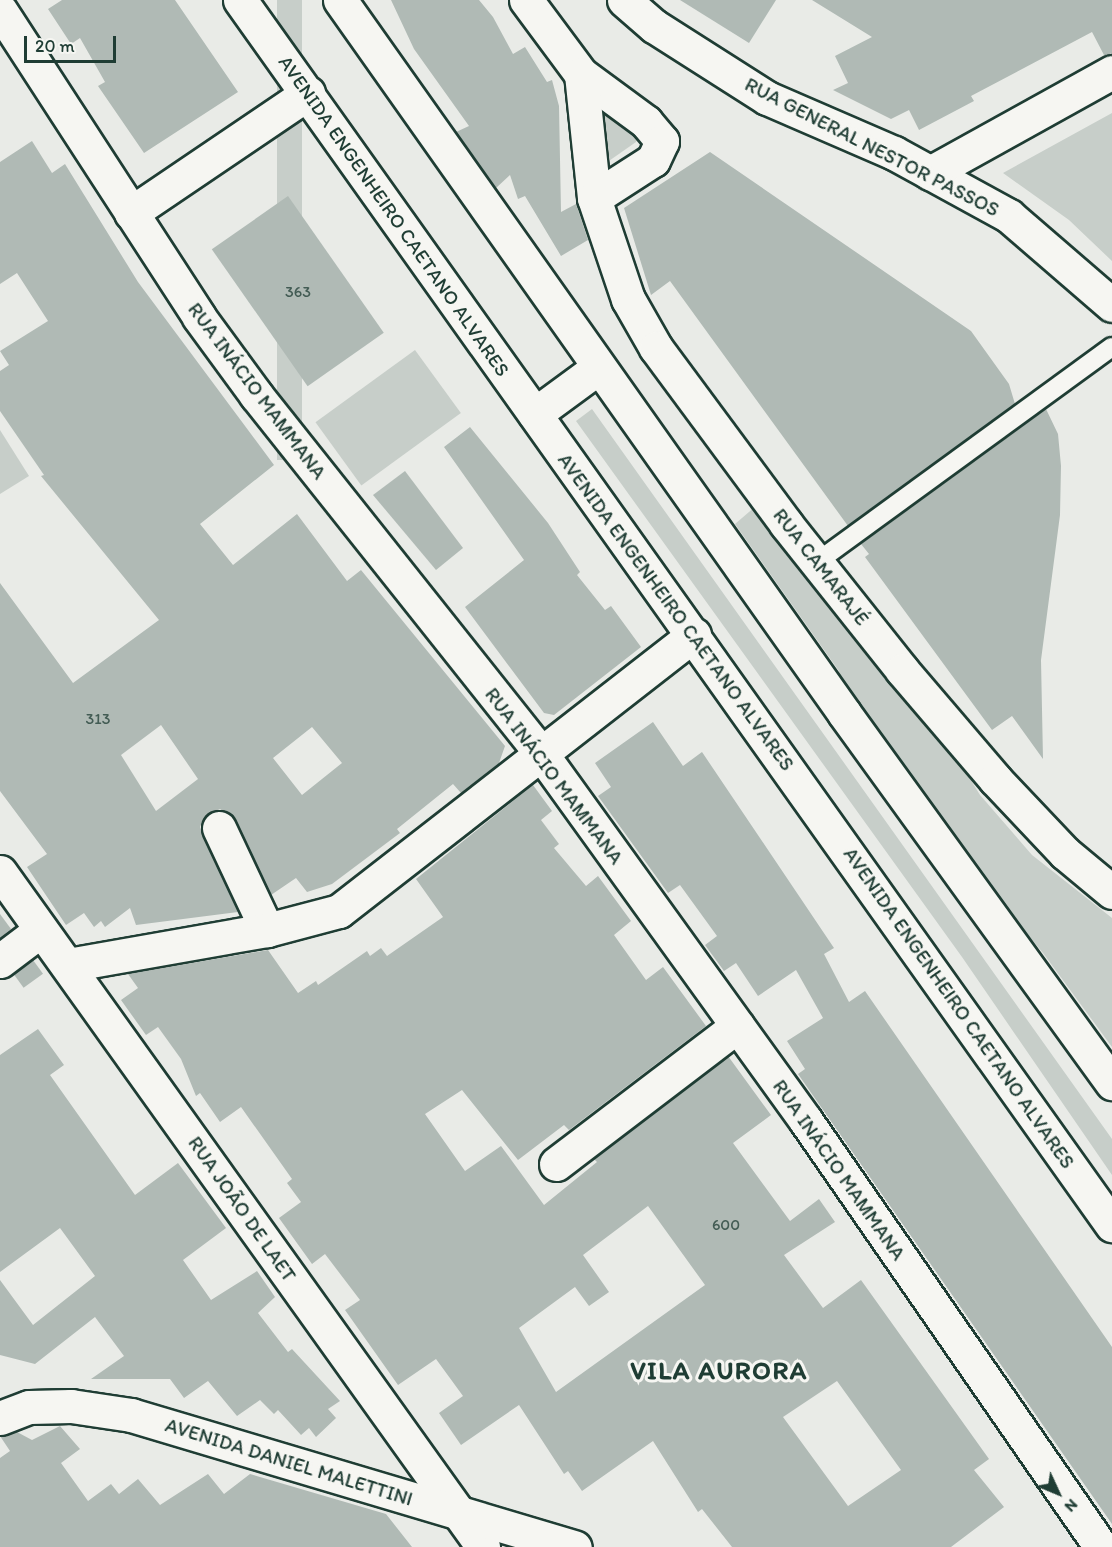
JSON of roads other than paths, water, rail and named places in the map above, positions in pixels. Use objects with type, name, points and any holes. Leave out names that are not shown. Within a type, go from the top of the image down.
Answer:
[{"type":"street","name":"AVENIDA ENGENHEIRO CAETANO ALVARES","points":[[240,0],[1112,1225]]},
{"type":"street","points":[[340,0],[599,367],[1112,1083]]},
{"type":"street","points":[[526,0],[581,74],[646,122],[662,141],[653,160],[594,198]]},
{"type":"street","name":"RUA GENERAL NESTOR PASSOS","points":[[624,0],[654,26],[767,98],[894,153],[1009,216],[1112,305]]},
{"type":"street","name":"RUA INÁCIO MAMMANA","points":[[0,10],[199,317],[256,395],[540,752],[737,1026],[1101,1547]]},
{"type":"street","points":[[930,173],[1112,72]]},
{"type":"street","name":"RUA CAMARAJÉ","points":[[581,74],[594,198],[628,299],[656,348],[817,562],[995,779],[1065,853],[1112,892]]},
{"type":"street","points":[[131,213],[308,93]]},
{"type":"street","points":[[535,414],[599,367]]},
{"type":"street","points":[[68,965],[267,930],[339,911],[540,752],[694,635]]},
{"type":"street","points":[[219,828],[267,930]]},
{"type":"street","name":"RUA JOÃO DE LAET","points":[[2,880],[68,965],[483,1547]]},
{"type":"street","points":[[0,961],[41,930]]},
{"type":"street","points":[[556,1164],[737,1026]]},
{"type":"street","name":"AVENIDA DANIEL MALETTINI","points":[[0,1418],[29,1407],[71,1406],[131,1414],[359,1481],[459,1515],[575,1547]]},
{"type":"lane","points":[[817,562],[1112,346]]},
{"type":"district","name":"VILA AURORA","points":[[719,1371]]}]
